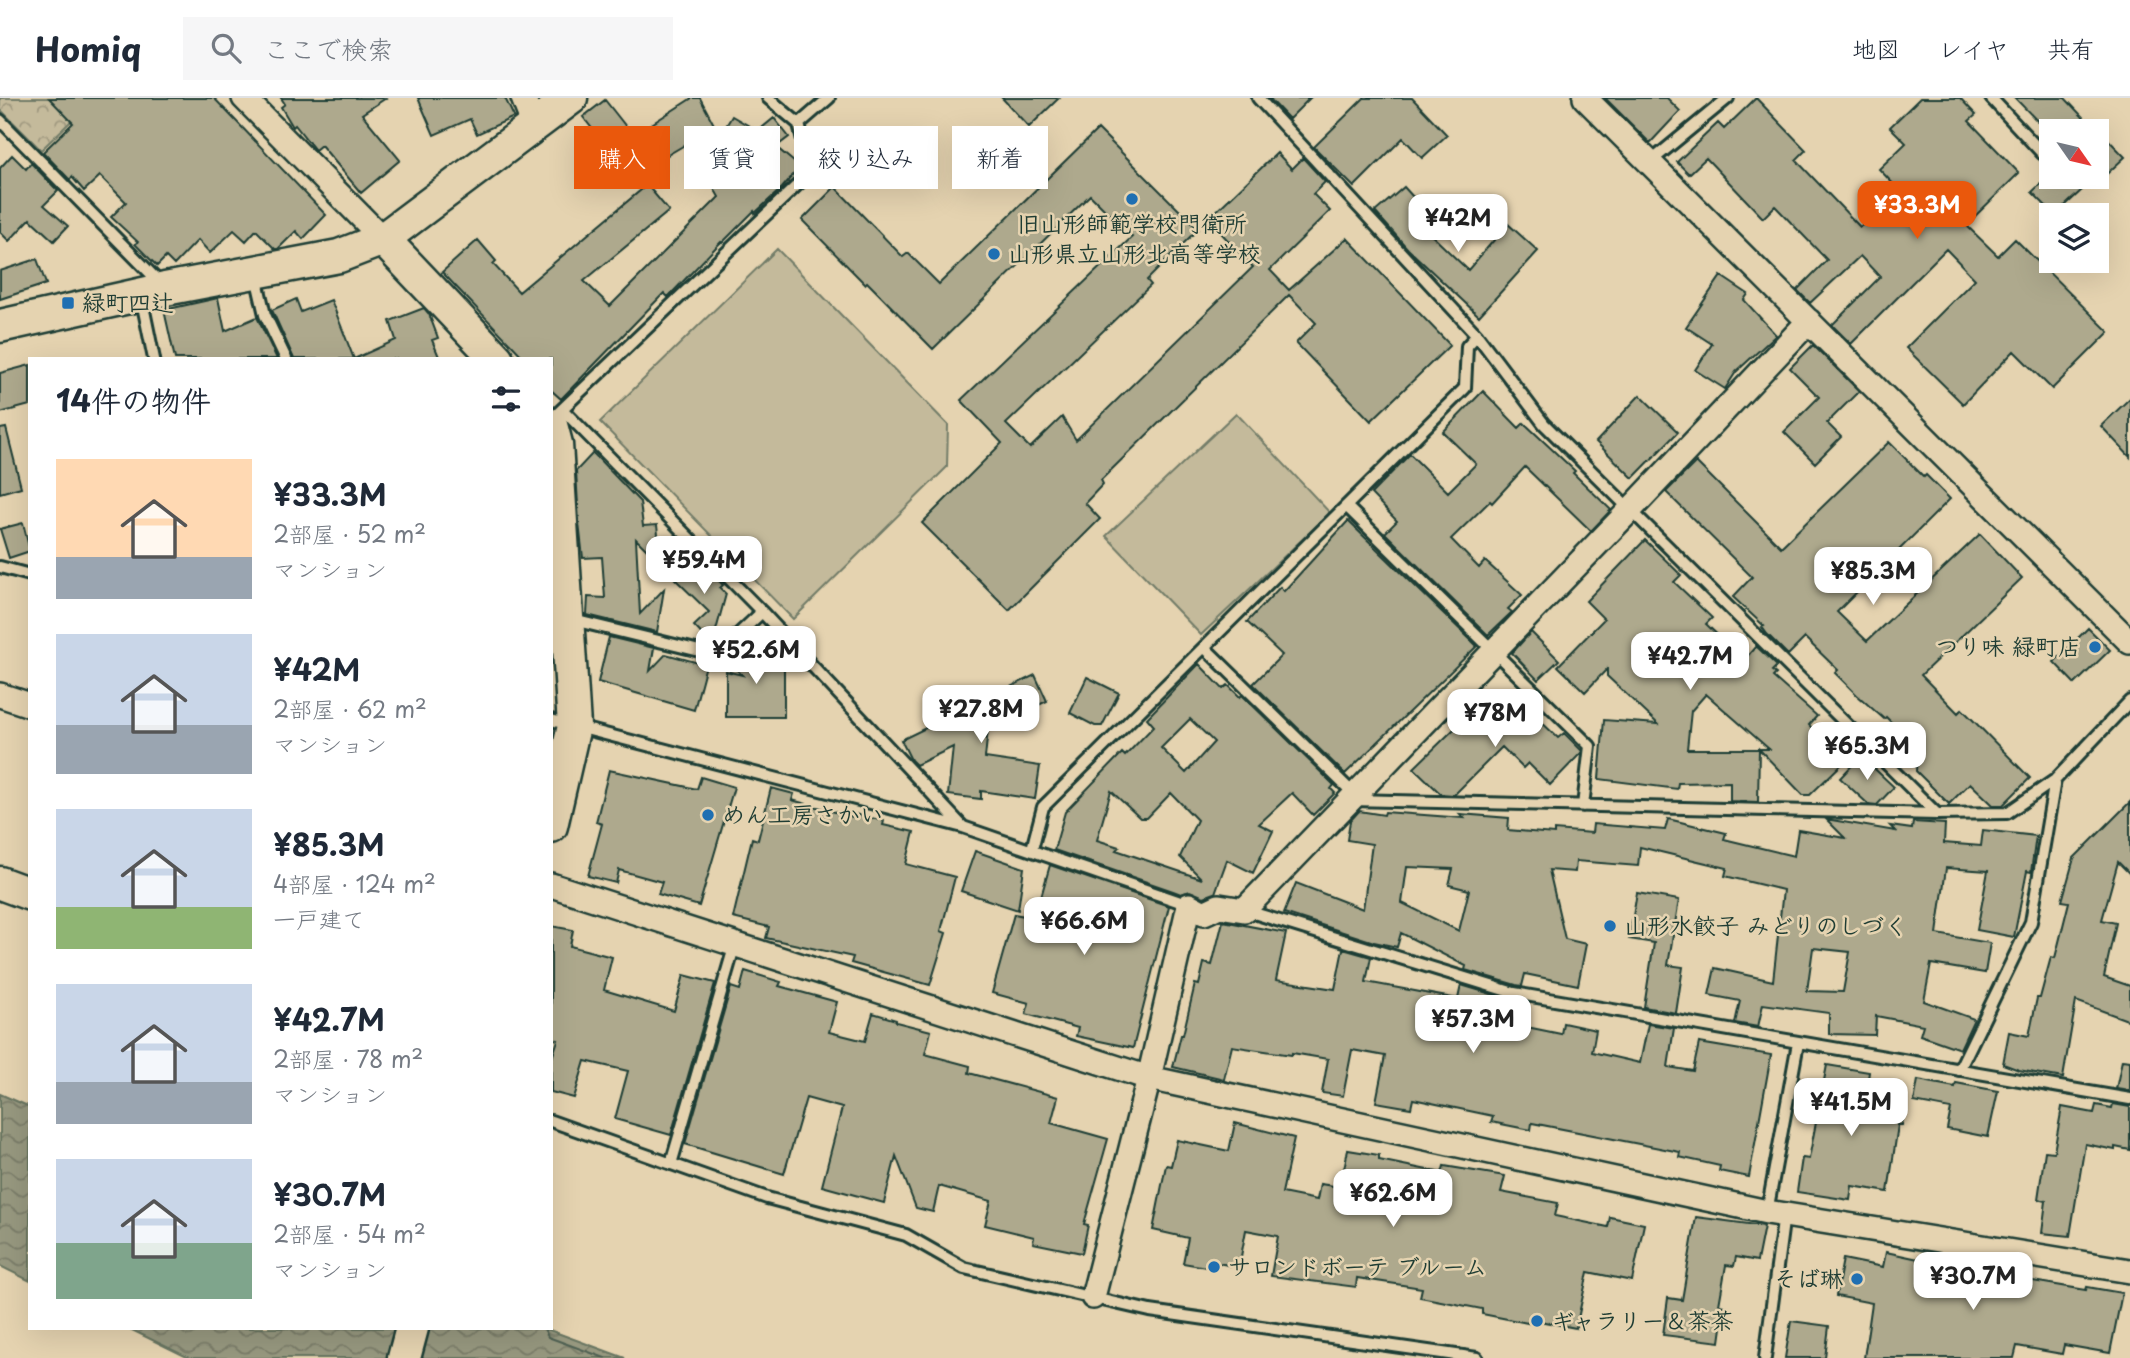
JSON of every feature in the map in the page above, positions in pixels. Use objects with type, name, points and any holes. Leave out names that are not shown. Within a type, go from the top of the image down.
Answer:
[{"type":"street","points":[[244,98],[496,357]]},
{"type":"street","points":[[0,326],[153,291],[339,256],[383,239],[528,112],[571,98]]},
{"type":"street","points":[[1585,98],[2130,642]]},
{"type":"street","points":[[1093,1297],[1149,1078],[1189,905],[1205,913],[1219,906],[1244,911],[1809,321]]},
{"type":"street","points":[[553,807],[562,723],[567,619],[554,468],[557,418]]},
{"type":"street","points":[[0,695],[28,704]]},
{"type":"street","points":[[0,883],[28,893]]},
{"type":"street","points":[[553,886],[1149,1078],[1776,1213],[2130,1271]]},
{"type":"street","points":[[404,1358],[411,1330]]},
{"type":"lane","points":[[768,98],[799,124],[811,172],[557,418],[762,612],[963,827]]},
{"type":"lane","points":[[799,124],[829,98]]},
{"type":"lane","points":[[1258,98],[1477,335],[1544,424],[1937,814]]},
{"type":"lane","points":[[1648,163],[1728,98]]},
{"type":"lane","points":[[1991,98],[2039,151]]},
{"type":"lane","points":[[0,120],[153,291],[154,357]]},
{"type":"lane","points":[[256,272],[265,315],[285,357]]},
{"type":"lane","points":[[1032,849],[1043,807],[1465,388],[1467,346],[1477,335]]},
{"type":"lane","points":[[1346,506],[1590,746],[1583,806]]},
{"type":"lane","points":[[0,567],[28,574]]},
{"type":"lane","points":[[567,619],[716,655],[762,612]]},
{"type":"lane","points":[[1204,647],[1352,797],[1583,806],[1937,814],[2007,813],[2055,780],[2130,701]]},
{"type":"lane","points":[[562,723],[963,827],[1189,905]]},
{"type":"lane","points":[[1959,1070],[2031,922],[2055,780]]},
{"type":"lane","points":[[1244,911],[1514,993],[2130,1099]]},
{"type":"lane","points":[[671,1164],[736,944]]},
{"type":"lane","points":[[1765,1358],[1776,1213],[1798,1043]]},
{"type":"lane","points":[[553,1122],[767,1198],[906,1235],[964,1268],[1150,1311],[1477,1358]]},
{"type":"green space","points":[[0,98],[95,98],[41,150],[0,109]]},
{"type":"green space","points":[[777,249],[948,425],[947,467],[793,619],[600,422]]},
{"type":"green space","points":[[1236,413],[1330,513],[1201,635],[1106,536]]},
{"type":"water","points":[[0,1094],[28,1106],[28,1280],[0,1266]]},
{"type":"water","points":[[132,1330],[549,1330],[625,1358],[189,1358]]},
{"type":"building","points":[[49,98],[214,98],[326,215],[303,239],[296,231],[278,249],[256,230],[246,241],[234,230],[210,253],[198,240],[174,265],[166,257],[157,266],[135,244],[138,242],[111,217],[126,202],[100,176],[84,191],[43,152],[73,123]]},
{"type":"building","points":[[281,98],[386,98],[362,114],[400,160],[361,193],[321,145],[315,150],[295,125],[293,127],[281,107],[285,104]]},
{"type":"building","points":[[418,98],[505,98],[514,117],[477,134],[470,119],[434,135]]},
{"type":"building","points":[[692,98],[700,98],[715,126],[684,126],[684,145],[670,154],[670,126],[648,126]]},
{"type":"building","points":[[1002,98],[1059,98],[1030,126]]},
{"type":"building","points":[[1269,98],[1310,98],[1289,119]]},
{"type":"building","points":[[1364,98],[1412,98],[1447,135],[1422,158],[1403,138],[1354,187],[1314,147]]},
{"type":"building","points":[[1605,98],[1667,98],[1680,111],[1650,143]]},
{"type":"building","points":[[1756,98],[1806,150],[1796,160],[1860,227],[1899,190],[1879,169],[1906,143],[1890,127],[1920,98],[1960,98],[1976,115],[1969,121],[2019,173],[1966,225],[1998,256],[2015,239],[2039,263],[2039,273],[2049,273],[2109,332],[2052,389],[2014,351],[1963,404],[1906,348],[1975,279],[1946,249],[1851,344],[1832,325],[1880,277],[1860,256],[1810,303],[1797,290],[1827,260],[1775,206],[1763,218],[1706,158],[1689,174],[1677,162],[1718,123],[1724,129]]},
{"type":"building","points":[[2015,98],[2065,98],[2085,119],[2039,119],[2039,123]]},
{"type":"building","points":[[605,100],[625,126],[590,126],[583,117]]},
{"type":"building","points":[[732,116],[749,126],[726,126]]},
{"type":"building","points":[[774,118],[789,137],[780,144],[780,126],[764,126]]},
{"type":"building","points":[[1098,129],[1198,229],[1147,280],[1151,285],[1006,424],[1030,448],[1062,417],[1076,440],[1253,267],[1208,219],[1277,153],[1292,169],[1303,158],[1325,182],[1313,194],[1330,211],[1270,270],[1289,290],[1347,238],[1450,345],[1371,421],[1296,343],[1316,323],[1289,295],[1101,480],[1103,484],[1085,503],[1100,519],[1009,610],[922,523],[1002,443],[961,400],[1132,237],[1090,195],[933,349],[802,220],[833,189],[837,189],[903,257],[908,253],[939,284],[1036,189],[1048,189],[1048,178]]},
{"type":"building","points":[[2109,140],[2125,157],[2109,172]]},
{"type":"building","points":[[780,150],[794,162],[794,174],[782,188],[721,242],[668,297],[664,293],[561,399],[553,392],[553,357],[523,357],[442,272],[478,240],[496,261],[493,264],[519,292],[642,189],[650,189],[669,211],[584,281],[610,306],[719,197],[714,189],[780,189]]},
{"type":"building","points":[[12,155],[26,169],[31,163],[58,191],[44,205],[68,226],[54,241],[30,219],[9,241],[0,232],[0,168]]},
{"type":"building","points":[[2039,185],[2039,189],[2083,189],[2068,203],[2043,203],[2032,192]]},
{"type":"building","points":[[1404,187],[1433,219],[1424,228],[1468,270],[1508,224],[1538,251],[1479,316],[1408,249],[1375,212]]},
{"type":"building","points":[[37,259],[46,284],[0,299],[0,271]]},
{"type":"building","points":[[1721,276],[1748,294],[1744,300],[1776,335],[1736,372],[1725,389],[1695,370],[1712,344],[1686,327]]},
{"type":"building","points":[[218,298],[225,331],[257,317],[276,357],[175,357],[164,310]]},
{"type":"building","points":[[296,299],[301,312],[331,300],[353,357],[293,357],[272,310]]},
{"type":"building","points":[[424,308],[438,338],[432,340],[439,357],[358,357],[396,340],[390,321]]},
{"type":"building","points":[[1813,345],[1859,391],[1827,423],[1841,437],[1815,463],[1784,432],[1819,397],[1790,368]]},
{"type":"building","points":[[28,366],[28,406],[0,413],[0,373]]},
{"type":"building","points":[[1483,391],[1519,428],[1524,423],[1575,471],[1573,473],[1611,510],[1591,531],[1525,467],[1492,503],[1490,501],[1451,539],[1479,568],[1485,561],[1522,595],[1508,609],[1512,612],[1488,635],[1385,533],[1397,521],[1371,494],[1410,454],[1448,492],[1476,464],[1443,432]]},
{"type":"building","points":[[1640,395],[1678,432],[1633,478],[1596,442]]},
{"type":"building","points":[[2130,398],[2130,457],[2101,426]]},
{"type":"building","points":[[6,428],[21,487],[0,493],[0,429]]},
{"type":"building","points":[[1889,442],[1950,499],[1837,612],[1867,641],[1980,534],[2022,578],[1921,675],[1958,713],[1962,709],[2030,778],[2003,805],[1993,805],[1970,783],[1949,804],[1916,771],[1917,757],[1921,753],[1886,717],[1884,719],[1857,695],[1835,673],[1838,670],[1805,638],[1788,655],[1767,634],[1762,627],[1764,626],[1733,597],[1752,577],[1666,492],[1696,462],[1781,547]]},
{"type":"building","points":[[593,453],[640,502],[643,526],[657,525],[661,564],[636,539],[640,614],[664,589],[657,632],[587,615],[588,597],[605,598],[602,557],[583,558],[579,523],[576,471]]},
{"type":"building","points":[[1348,521],[1477,646],[1345,774],[1253,684],[1282,655],[1247,622],[1280,587],[1284,591]]},
{"type":"building","points":[[23,523],[28,552],[9,558],[0,529]]},
{"type":"building","points":[[1645,540],[1681,575],[1674,582],[1712,618],[1706,624],[1744,660],[1756,646],[1777,666],[1772,671],[1776,674],[1773,677],[1817,716],[1809,725],[1844,762],[1810,795],[1803,795],[1759,749],[1758,802],[1730,801],[1730,782],[1678,783],[1677,789],[1599,779],[1604,720],[1658,724],[1607,676],[1607,669],[1585,692],[1558,666],[1604,619],[1586,601]],"holes":[[[1706,694],[1769,749],[1687,749],[1691,711]]]},
{"type":"building","points":[[696,558],[723,585],[720,588],[726,594],[712,645],[694,626],[709,612],[675,579]]},
{"type":"building","points":[[2088,628],[2110,650],[2075,684],[2054,662]]},
{"type":"building","points":[[1531,632],[1559,660],[1538,680],[1512,653]]},
{"type":"building","points":[[609,637],[654,648],[650,671],[666,654],[706,665],[694,710],[598,682]]},
{"type":"building","points":[[728,655],[784,655],[784,717],[726,717],[726,671],[742,675],[725,658]]},
{"type":"building","points":[[1199,664],[1223,689],[1228,685],[1240,697],[1242,695],[1334,785],[1331,789],[1335,793],[1313,815],[1292,793],[1259,824],[1273,831],[1253,873],[1227,860],[1215,893],[1204,897],[1190,891],[1181,894],[1054,850],[1065,812],[1122,753],[1125,756],[1154,726],[1147,718]],"holes":[[[1190,719],[1214,742],[1186,773],[1161,748]],[[1111,791],[1140,818],[1147,818],[1171,793],[1197,820],[1180,857],[1202,879],[1116,850],[1119,847],[1097,840]]]},
{"type":"building","points":[[1035,675],[1047,701],[988,729],[985,758],[1040,766],[1035,799],[981,791],[981,799],[948,795],[953,747],[916,765],[911,760],[901,740]]},
{"type":"building","points":[[1087,677],[1119,693],[1102,726],[1095,726],[1070,713]]},
{"type":"building","points":[[1487,697],[1523,732],[1537,718],[1558,738],[1564,733],[1581,753],[1550,785],[1528,763],[1523,768],[1502,747],[1454,795],[1441,794],[1414,768]]},
{"type":"building","points":[[1861,756],[1894,787],[1877,805],[1868,804],[1840,778]]},
{"type":"building","points":[[609,770],[697,789],[701,777],[734,787],[699,906],[658,894],[662,882],[619,870],[616,883],[588,876],[602,824],[596,822]]},
{"type":"building","points":[[771,788],[794,794],[792,800],[853,817],[854,814],[884,821],[883,825],[914,832],[906,864],[955,877],[941,931],[946,933],[930,985],[851,963],[853,957],[766,938],[769,927],[733,918],[752,838],[758,840]]},
{"type":"building","points":[[2130,802],[2130,874],[2118,862],[2102,920],[2116,923],[2104,977],[2130,986],[2130,1021],[2076,1001],[2063,1078],[2019,1070],[2003,1064],[2009,1032],[2029,1036],[2037,998],[2040,998],[2051,957],[2055,958],[2069,902],[2062,901],[2074,858]]},
{"type":"building","points":[[1359,811],[1384,815],[1385,812],[1464,818],[1460,814],[1509,818],[1508,830],[1554,834],[1554,830],[1592,833],[1593,824],[1665,830],[1668,819],[1726,833],[1724,839],[1794,856],[1798,830],[1845,838],[1826,819],[1895,831],[1890,826],[1912,829],[1913,822],[1945,824],[1944,843],[1981,846],[1983,830],[2036,836],[2031,872],[2027,871],[2014,937],[1977,930],[1988,871],[1946,868],[1937,934],[1990,943],[1985,973],[1931,964],[1924,1001],[1974,1019],[1960,1049],[1920,1035],[1923,1025],[1876,1016],[1875,1035],[1829,1034],[1829,1013],[1763,1004],[1758,1027],[1735,1023],[1740,1001],[1709,995],[1715,968],[1773,981],[1783,890],[1725,876],[1727,868],[1640,847],[1638,866],[1576,861],[1575,872],[1549,870],[1565,939],[1586,944],[1578,985],[1525,974],[1522,986],[1516,985],[1465,970],[1466,966],[1401,933],[1397,947],[1284,913],[1296,883],[1363,909],[1372,844],[1347,840],[1350,821]],"holes":[[[1407,867],[1453,869],[1449,885],[1469,890],[1459,931],[1402,903]],[[1813,948],[1850,952],[1843,992],[1807,991]]]},
{"type":"building","points":[[975,851],[1024,868],[1018,910],[961,891]]},
{"type":"building","points":[[1050,865],[1169,906],[1133,1048],[1076,1036],[1078,1028],[1026,1014],[1029,1003],[992,993],[1014,914],[1035,918]]},
{"type":"building","points":[[1637,893],[1679,900],[1668,965],[1683,967],[1676,1013],[1644,1007],[1654,943],[1629,939]]},
{"type":"building","points":[[1223,921],[1286,933],[1276,980],[1335,989],[1343,949],[1371,957],[1366,982],[1458,999],[1461,985],[1518,1002],[1512,1024],[1561,1034],[1563,1023],[1596,1030],[1592,1052],[1640,1063],[1648,1024],[1674,1028],[1668,1067],[1693,1071],[1699,1043],[1771,1055],[1749,1177],[1719,1171],[1720,1166],[1679,1157],[1680,1152],[1532,1123],[1531,1130],[1491,1122],[1493,1116],[1413,1099],[1411,1108],[1376,1102],[1385,1056],[1352,1050],[1343,1096],[1322,1093],[1328,1059],[1232,1046],[1224,1079],[1173,1067],[1195,984],[1199,985],[1204,963],[1212,965]]},
{"type":"building","points":[[553,926],[573,930],[570,946],[612,957],[604,990],[674,1011],[684,975],[715,983],[671,1135],[615,1119],[628,1071],[585,1061],[574,1098],[553,1093],[553,1055],[558,1040],[553,1039]]},
{"type":"building","points":[[745,971],[781,982],[779,986],[837,1002],[829,1032],[865,1041],[873,1013],[931,1031],[925,1054],[970,1066],[969,1073],[1058,1097],[1051,1123],[1108,1139],[1084,1224],[1088,1225],[1082,1253],[1033,1243],[1034,1237],[985,1225],[991,1201],[939,1186],[933,1212],[916,1208],[896,1156],[884,1203],[822,1186],[842,1108],[806,1098],[784,1174],[685,1144],[731,987],[740,990]]},
{"type":"building","points":[[2122,1060],[2130,1061],[2130,1091],[2116,1089]]},
{"type":"building","points":[[1827,1065],[1869,1072],[1866,1094],[1906,1100],[1902,1125],[1898,1125],[1888,1192],[1852,1186],[1850,1200],[1797,1192],[1802,1158],[1809,1159]]},
{"type":"building","points":[[1918,1080],[1955,1087],[1956,1083],[1998,1091],[1988,1137],[1947,1129],[1951,1109],[1914,1102]]},
{"type":"building","points":[[2113,1104],[2130,1107],[2130,1150],[2085,1144],[2070,1236],[2042,1233],[2046,1201],[2038,1199],[2045,1151],[2054,1152],[2062,1107],[2094,1113],[2096,1105],[2112,1108]]},
{"type":"building","points":[[1235,1123],[1294,1138],[1282,1193],[1317,1200],[1320,1184],[1340,1187],[1348,1150],[1379,1155],[1379,1160],[1442,1173],[1444,1166],[1505,1176],[1501,1192],[1558,1203],[1555,1216],[1608,1227],[1610,1217],[1644,1224],[1632,1281],[1588,1272],[1576,1328],[1534,1320],[1533,1324],[1482,1314],[1482,1309],[1420,1297],[1422,1288],[1357,1278],[1356,1287],[1271,1276],[1278,1236],[1246,1230],[1239,1267],[1207,1261],[1206,1267],[1183,1263],[1188,1238],[1153,1230],[1166,1165],[1171,1166],[1177,1140],[1229,1151]]},
{"type":"building","points":[[1696,1217],[1764,1226],[1757,1261],[1736,1257],[1734,1266],[1726,1265],[1719,1305],[1725,1306],[1720,1342],[1663,1335],[1668,1298],[1682,1300]]},
{"type":"building","points":[[1886,1252],[1979,1272],[2086,1290],[2087,1287],[2122,1293],[2110,1353],[2064,1345],[2062,1354],[2017,1346],[2014,1358],[1864,1358],[1872,1303],[1836,1296],[1843,1259],[1883,1267]]},
{"type":"building","points":[[1791,1321],[1829,1326],[1825,1358],[1785,1358]]},
{"type":"place","name":"旧山形師範学校門衛所","points":[[1132,199]]},
{"type":"place","name":"山形県立山形北高等学校","points":[[994,254]]},
{"type":"place","name":"緑町四辻","points":[[68,303]]},
{"type":"place","name":"つり味 緑町店","points":[[2095,647]]},
{"type":"place","name":"めん工房さかい","points":[[708,815]]},
{"type":"place","name":"山形水餃子 みどりのしづく","points":[[1610,926]]},
{"type":"place","name":"サロンドボーテ ブルーム","points":[[1214,1267]]},
{"type":"place","name":"そば琳","points":[[1857,1279]]},
{"type":"place","name":"ギャラリー＆茶茶","points":[[1537,1321]]}]
